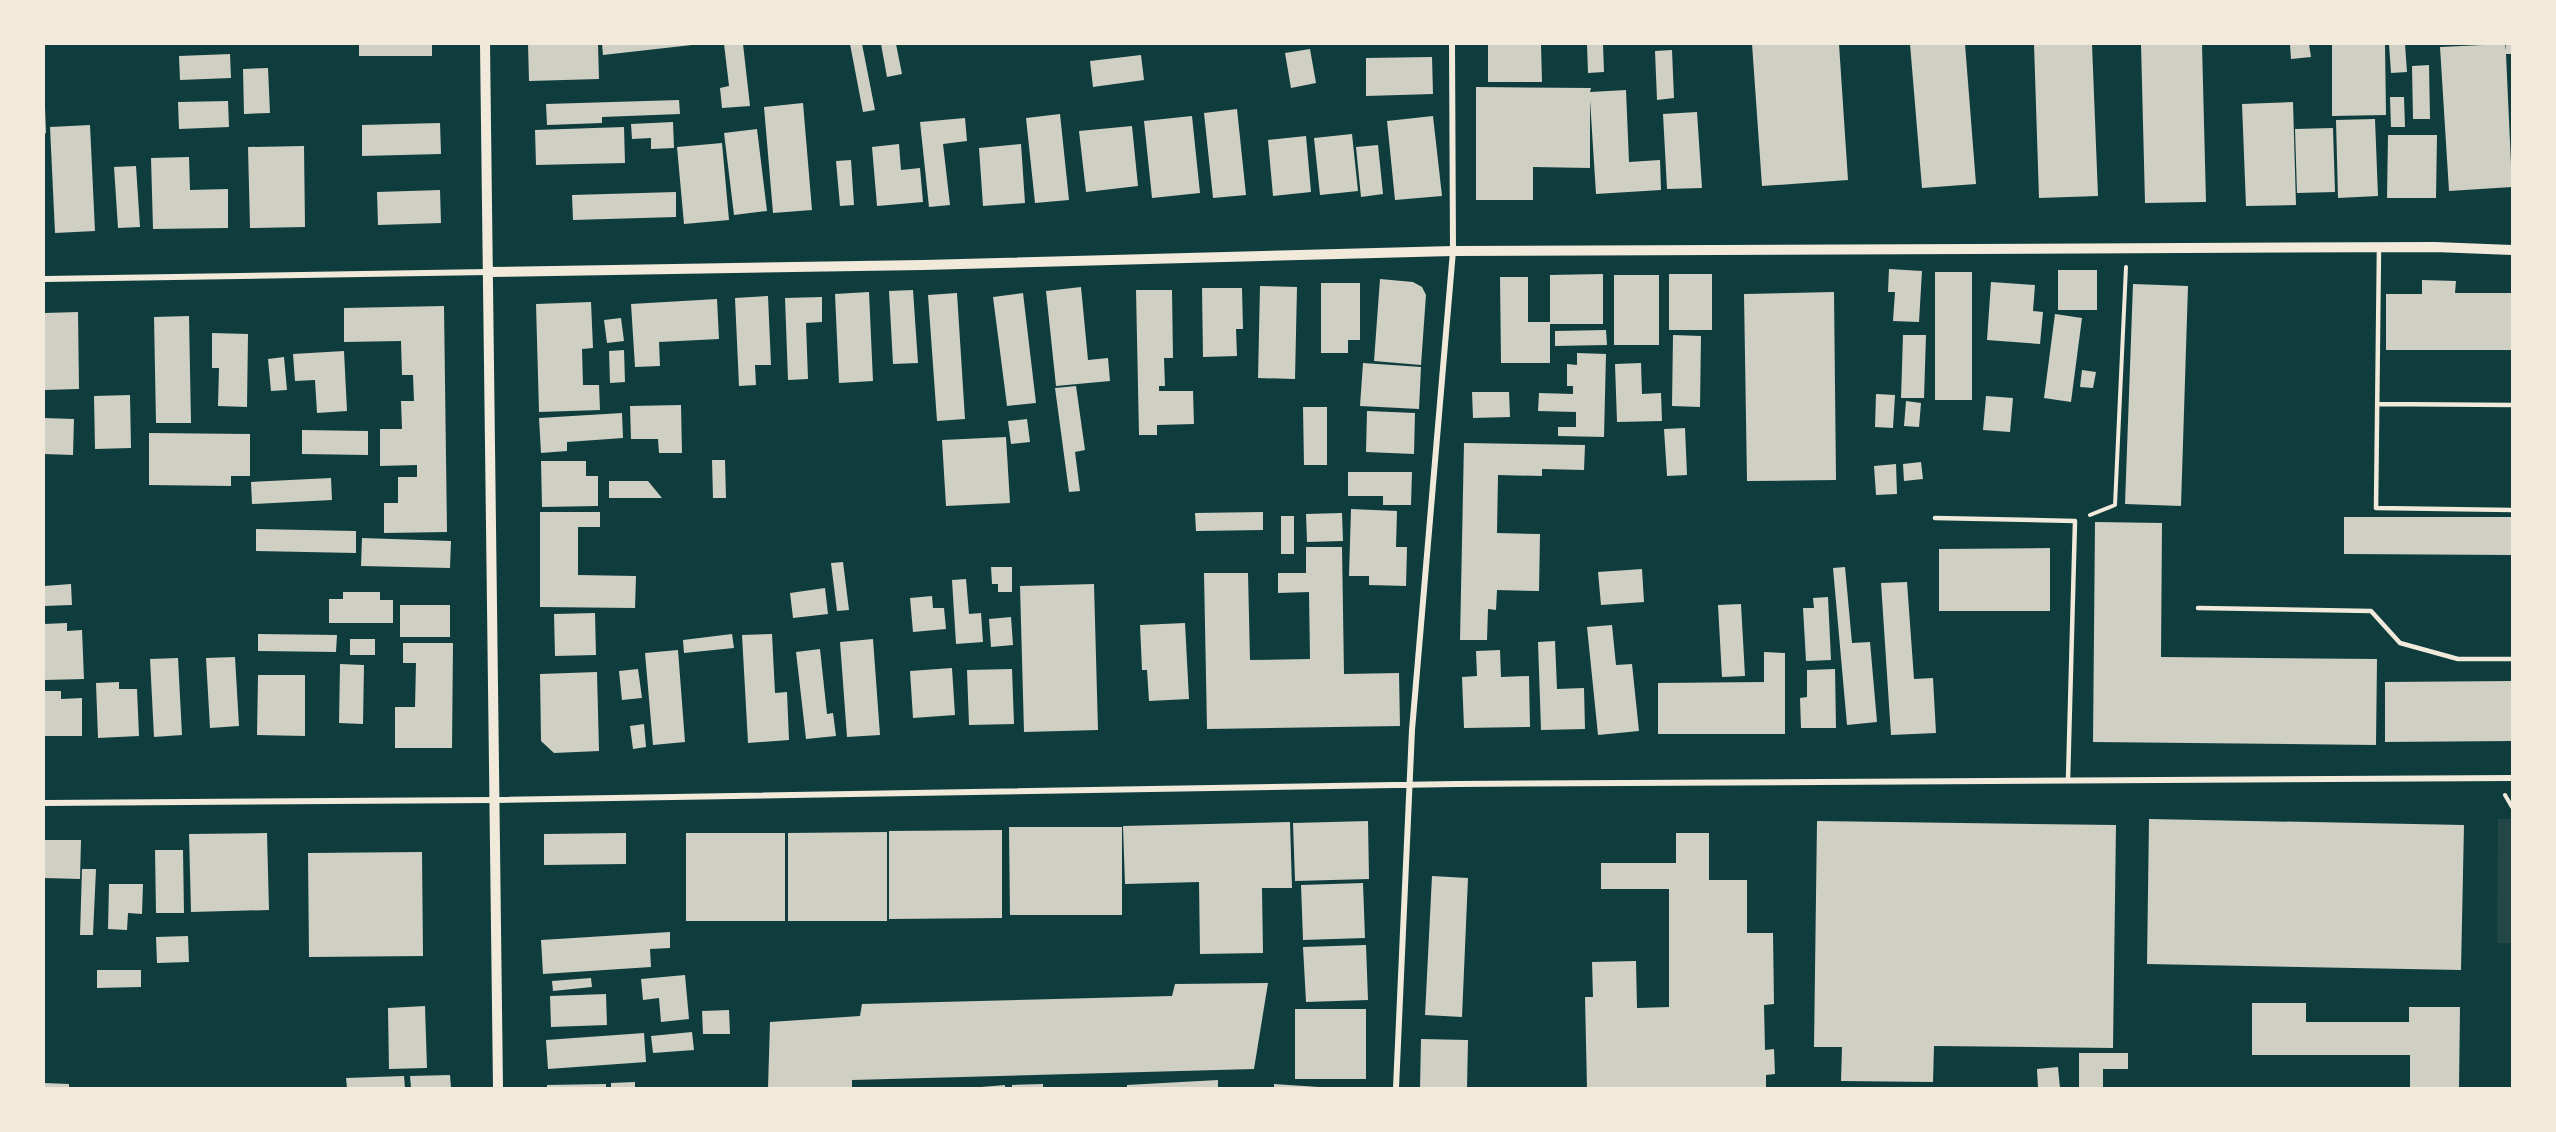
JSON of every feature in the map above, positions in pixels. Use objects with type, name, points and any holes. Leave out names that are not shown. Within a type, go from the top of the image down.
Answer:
[{"type":"street","points":[[485,44],[498,1089]]},
{"type":"street","points":[[1396,1089],[1414,707],[1453,251],[1452,44]]},
{"type":"street","points":[[44,279],[912,265],[1453,251],[2379,247],[2512,250]]},
{"type":"street","points":[[44,803],[494,800],[1410,784],[2512,778]]},
{"type":"lane","points":[[2379,247],[2376,508],[2512,510]]},
{"type":"lane","points":[[2377,404],[2512,405]]},
{"type":"lane","points":[[1935,518],[2075,521],[2068,780]]},
{"type":"lane","points":[[2198,608],[2371,611],[2400,644],[2458,658],[2512,659]]},
{"type":"path","points":[[2075,521],[2115,505],[2127,248]]},
{"type":"shaded area","points":[[2498,819],[2511,819],[2512,821],[2512,943],[2497,943]]},
{"type":"building","points":[[359,44],[432,44],[432,56],[359,56]]},
{"type":"building","points":[[528,44],[598,44],[599,79],[529,81]]},
{"type":"building","points":[[602,44],[692,44],[692,45],[603,55]]},
{"type":"building","points":[[724,44],[743,44],[750,106],[722,108],[720,88],[729,86]]},
{"type":"building","points":[[850,44],[862,44],[875,110],[863,112]]},
{"type":"building","points":[[881,44],[896,44],[902,74],[887,77]]},
{"type":"building","points":[[1488,44],[1541,44],[1542,82],[1488,82]]},
{"type":"building","points":[[1587,44],[1603,44],[1604,72],[1588,73]]},
{"type":"building","points":[[1752,44],[1839,44],[1848,180],[1762,186]]},
{"type":"building","points":[[1910,44],[1965,44],[1976,184],[1922,188]]},
{"type":"building","points":[[2034,44],[2092,44],[2098,196],[2039,198]]},
{"type":"building","points":[[2141,44],[2202,44],[2206,202],[2145,203]]},
{"type":"building","points":[[2290,44],[2309,44],[2311,57],[2291,59]]},
{"type":"building","points":[[2332,44],[2385,44],[2386,115],[2332,116]]},
{"type":"building","points":[[2389,44],[2405,44],[2407,72],[2391,73]]},
{"type":"building","points":[[2505,44],[2506,50],[2506,44],[2512,44],[2512,54],[2506,54],[2512,187],[2449,191],[2440,47]]},
{"type":"building","points":[[1310,49],[1316,83],[1291,88],[1285,53]]},
{"type":"building","points":[[1672,50],[1674,98],[1657,100],[1655,51]]},
{"type":"building","points":[[230,54],[231,78],[180,80],[179,56]]},
{"type":"building","points":[[1141,55],[1144,80],[1093,87],[1090,61]]},
{"type":"building","points":[[1432,57],[1433,94],[1366,96],[1366,58]]},
{"type":"building","points":[[2429,65],[2430,119],[2413,119],[2412,66]]},
{"type":"building","points":[[268,68],[270,113],[244,114],[243,69]]},
{"type":"building","points":[[1476,87],[1591,88],[1590,92],[1626,90],[1629,162],[1660,160],[1661,190],[1596,194],[1590,100],[1590,168],[1533,167],[1533,200],[1476,200]]},
{"type":"building","points":[[2390,97],[2404,97],[2405,127],[2391,127]]},
{"type":"building","points":[[679,100],[680,114],[602,117],[602,123],[547,125],[546,104]]},
{"type":"building","points":[[228,101],[229,127],[179,129],[178,102]]},
{"type":"building","points":[[2293,102],[2296,205],[2246,206],[2242,104]]},
{"type":"building","points":[[803,103],[812,210],[773,213],[764,107]]},
{"type":"building","points":[[44,108],[46,133],[44,134]]},
{"type":"building","points":[[1237,109],[1246,195],[1213,198],[1204,113]]},
{"type":"building","points":[[1697,112],[1702,188],[1667,189],[1663,114]]},
{"type":"building","points":[[1060,114],[1069,200],[1035,203],[1026,118]]},
{"type":"building","points":[[1192,116],[1200,193],[1152,198],[1144,121]]},
{"type":"building","points":[[1433,116],[1442,196],[1395,200],[1387,121]]},
{"type":"building","points":[[965,118],[967,141],[943,144],[950,205],[929,207],[920,122]]},
{"type":"building","points":[[2375,119],[2378,196],[2338,198],[2336,120]]},
{"type":"building","points":[[673,122],[674,148],[651,149],[651,138],[632,139],[631,124]]},
{"type":"building","points":[[440,123],[441,154],[362,156],[362,125]]},
{"type":"building","points":[[90,125],[95,231],[55,233],[50,127]]},
{"type":"building","points":[[1132,126],[1138,186],[1086,192],[1079,131]]},
{"type":"building","points":[[624,127],[625,163],[536,165],[535,130]]},
{"type":"building","points":[[2333,128],[2335,192],[2297,193],[2295,129]]},
{"type":"building","points":[[757,129],[767,211],[734,215],[724,133]]},
{"type":"building","points":[[1352,134],[1358,191],[1320,195],[1314,138]]},
{"type":"building","points":[[2388,135],[2437,135],[2436,198],[2387,198]]},
{"type":"building","points":[[1306,136],[1311,192],[1273,196],[1268,140]]},
{"type":"building","points":[[722,143],[729,220],[684,224],[677,147]]},
{"type":"building","points":[[899,144],[901,170],[920,168],[923,202],[877,206],[872,147]]},
{"type":"building","points":[[1021,144],[1025,203],[983,206],[979,148]]},
{"type":"building","points":[[1378,145],[1383,194],[1361,197],[1356,147]]},
{"type":"building","points":[[304,146],[305,227],[250,228],[248,147]]},
{"type":"building","points":[[189,157],[190,190],[228,189],[228,228],[153,229],[151,158]]},
{"type":"building","points":[[851,160],[854,205],[840,206],[836,161]]},
{"type":"building","points":[[136,166],[140,227],[118,228],[114,167]]},
{"type":"building","points":[[440,190],[441,223],[378,225],[377,192]]},
{"type":"building","points":[[676,192],[676,217],[573,220],[572,195]]},
{"type":"building","points":[[1889,269],[1922,271],[1919,322],[1893,321],[1895,292],[1888,292]]},
{"type":"building","points":[[2058,270],[2097,270],[2097,310],[2058,310]]},
{"type":"building","points":[[1935,272],[1972,272],[1972,400],[1935,400]]},
{"type":"building","points":[[1603,274],[1603,324],[1550,324],[1550,363],[1501,363],[1500,277],[1528,277],[1528,322],[1550,322],[1550,275]]},
{"type":"building","points":[[1669,274],[1712,274],[1712,330],[1669,330]]},
{"type":"building","points":[[1614,275],[1659,275],[1659,345],[1614,345]]},
{"type":"building","points":[[1380,279],[1413,282],[1422,287],[1426,295],[1421,365],[1374,361]]},
{"type":"building","points":[[2422,280],[2456,281],[2455,293],[2512,293],[2512,350],[2386,350],[2386,294],[2422,294]]},
{"type":"building","points":[[1991,282],[2035,285],[2033,311],[2043,312],[2040,344],[1987,340]]},
{"type":"building","points":[[1321,283],[1360,283],[1360,340],[1348,340],[1348,353],[1321,353]]},
{"type":"building","points":[[2133,284],[2188,286],[2181,506],[2125,504]]},
{"type":"building","points":[[1260,286],[1297,287],[1295,379],[1258,378]]},
{"type":"building","points":[[1081,287],[1088,360],[1108,358],[1110,381],[1056,386],[1046,291]]},
{"type":"building","points":[[1202,288],[1242,288],[1243,329],[1236,329],[1237,356],[1203,357]]},
{"type":"building","points":[[913,290],[918,363],[893,364],[889,291]]},
{"type":"building","points":[[1136,290],[1172,290],[1173,358],[1164,358],[1165,386],[1159,386],[1159,391],[1193,391],[1194,424],[1157,425],[1157,435],[1139,435]]},
{"type":"building","points":[[869,292],[873,381],[839,383],[835,294]]},
{"type":"building","points":[[1834,292],[1836,480],[1747,481],[1744,294]]},
{"type":"building","points":[[957,293],[965,419],[937,421],[928,295]]},
{"type":"building","points":[[1023,293],[1036,403],[1007,406],[993,297]]},
{"type":"building","points":[[768,296],[771,365],[755,365],[756,385],[739,386],[735,298]]},
{"type":"building","points":[[822,297],[822,322],[806,323],[808,379],[788,380],[785,298]]},
{"type":"building","points":[[717,299],[719,339],[659,342],[660,366],[635,367],[631,304]]},
{"type":"building","points":[[591,302],[593,348],[582,349],[583,385],[599,385],[600,410],[539,412],[536,304]]},
{"type":"building","points":[[444,306],[447,532],[384,533],[384,503],[398,503],[398,477],[417,477],[417,465],[380,466],[380,429],[402,429],[401,401],[414,401],[413,375],[402,375],[401,341],[344,342],[344,308]]},
{"type":"building","points":[[78,312],[79,389],[44,390],[44,313]]},
{"type":"building","points":[[2055,314],[2082,318],[2071,402],[2044,398]]},
{"type":"building","points":[[189,316],[191,423],[156,423],[154,317]]},
{"type":"building","points":[[621,318],[624,341],[607,343],[604,320]]},
{"type":"building","points":[[1606,330],[1607,345],[1555,346],[1555,331]]},
{"type":"building","points":[[212,333],[248,334],[247,407],[218,406],[219,368],[212,368]]},
{"type":"building","points":[[1673,335],[1701,336],[1700,407],[1672,406]]},
{"type":"building","points":[[1903,335],[1926,335],[1924,398],[1901,398]]},
{"type":"building","points":[[624,350],[625,382],[610,383],[609,351]]},
{"type":"building","points":[[344,351],[347,411],[317,413],[315,380],[295,381],[293,354]]},
{"type":"building","points":[[1577,353],[1606,354],[1604,437],[1558,436],[1558,427],[1576,427],[1576,412],[1538,411],[1539,393],[1573,394],[1573,386],[1567,386],[1567,364],[1577,365]]},
{"type":"building","points":[[284,357],[287,390],[271,391],[268,359]]},
{"type":"building","points":[[1363,363],[1421,367],[1419,409],[1360,406]]},
{"type":"building","points":[[1641,363],[1642,394],[1661,393],[1662,421],[1617,422],[1615,364]]},
{"type":"building","points":[[2082,370],[2096,372],[2093,388],[2080,387]]},
{"type":"building","points":[[1076,386],[1085,450],[1075,452],[1080,491],[1069,492],[1055,388]]},
{"type":"building","points":[[1472,392],[1509,392],[1510,417],[1473,418]]},
{"type":"building","points":[[1876,394],[1895,395],[1893,428],[1875,427]]},
{"type":"building","points":[[130,395],[131,448],[95,449],[94,396]]},
{"type":"building","points":[[1986,396],[2013,398],[2010,432],[1983,430]]},
{"type":"building","points":[[1906,401],[1921,403],[1919,427],[1904,426]]},
{"type":"building","points":[[681,405],[682,453],[659,453],[658,439],[631,439],[630,406]]},
{"type":"building","points":[[1303,407],[1327,407],[1327,465],[1304,465]]},
{"type":"building","points":[[1367,411],[1415,413],[1414,454],[1366,452]]},
{"type":"building","points":[[622,413],[623,438],[567,442],[567,451],[541,453],[539,418]]},
{"type":"building","points":[[44,418],[74,419],[73,455],[44,454]]},
{"type":"building","points":[[1027,419],[1030,442],[1011,444],[1008,421]]},
{"type":"building","points":[[1685,428],[1687,475],[1667,476],[1664,429]]},
{"type":"building","points":[[302,430],[368,431],[368,455],[302,454]]},
{"type":"building","points":[[149,433],[250,434],[250,476],[231,476],[231,486],[149,485]]},
{"type":"building","points":[[1006,437],[1010,503],[946,506],[942,440]]},
{"type":"building","points":[[1464,443],[1585,445],[1584,470],[1542,469],[1542,476],[1498,475],[1497,533],[1540,534],[1539,591],[1497,590],[1496,610],[1488,609],[1487,640],[1460,640]]},
{"type":"building","points":[[712,460],[725,460],[726,498],[713,498]]},
{"type":"building","points":[[541,461],[586,461],[586,476],[598,476],[598,506],[542,507]]},
{"type":"building","points":[[1921,462],[1923,479],[1904,481],[1903,464]]},
{"type":"building","points":[[1896,464],[1897,494],[1876,495],[1874,466]]},
{"type":"building","points":[[1348,472],[1412,472],[1411,505],[1383,505],[1383,496],[1348,496]]},
{"type":"building","points":[[331,478],[332,500],[252,504],[251,482]]},
{"type":"building","points":[[609,481],[648,481],[662,498],[609,498]]},
{"type":"building","points":[[1351,509],[1397,511],[1396,547],[1407,547],[1406,586],[1369,585],[1369,576],[1349,576]]},
{"type":"building","points":[[540,512],[600,512],[600,527],[578,527],[578,575],[636,576],[635,608],[540,607]]},
{"type":"building","points":[[1263,512],[1263,530],[1196,531],[1195,513]]},
{"type":"building","points":[[1342,513],[1343,541],[1307,542],[1306,514]]},
{"type":"building","points":[[1281,516],[1294,516],[1294,554],[1281,554]]},
{"type":"building","points":[[2344,517],[2512,517],[2512,555],[2344,554]]},
{"type":"building","points":[[2095,522],[2162,523],[2161,657],[2377,659],[2376,745],[2093,742]]},
{"type":"building","points":[[256,529],[356,531],[356,553],[256,551]]},
{"type":"building","points":[[362,538],[451,541],[450,568],[361,566]]},
{"type":"building","points":[[1306,547],[1342,547],[1344,674],[1399,673],[1400,726],[1207,729],[1204,573],[1248,573],[1250,660],[1310,659],[1309,592],[1278,593],[1278,573],[1306,573]]},
{"type":"building","points":[[2050,548],[2050,611],[1939,611],[1939,549]]},
{"type":"building","points":[[843,562],[849,610],[837,611],[831,563]]},
{"type":"building","points":[[991,567],[1012,567],[1012,592],[998,592],[998,584],[992,584]]},
{"type":"building","points":[[1845,567],[1852,643],[1870,642],[1877,722],[1847,725],[1833,568]]},
{"type":"building","points":[[1642,569],[1644,602],[1601,605],[1598,572]]},
{"type":"building","points":[[966,579],[969,614],[981,613],[983,642],[956,644],[952,580]]},
{"type":"building","points":[[1907,582],[1914,679],[1933,678],[1936,733],[1891,735],[1881,583]]},
{"type":"building","points":[[71,584],[72,605],[44,606],[44,586]]},
{"type":"building","points":[[1094,584],[1098,730],[1024,732],[1020,586]]},
{"type":"building","points":[[825,588],[828,614],[793,618],[790,593]]},
{"type":"building","points":[[343,592],[380,592],[380,600],[393,600],[393,623],[329,623],[329,599],[343,599]]},
{"type":"building","points":[[932,596],[933,608],[944,608],[946,629],[913,632],[910,598]]},
{"type":"building","points":[[1828,597],[1831,660],[1806,661],[1803,608],[1814,608],[1813,598]]},
{"type":"building","points":[[1741,604],[1745,676],[1722,677],[1718,605]]},
{"type":"building","points":[[400,605],[450,605],[450,637],[400,637]]},
{"type":"building","points":[[595,613],[596,655],[555,656],[554,614]]},
{"type":"building","points":[[1011,617],[1013,645],[991,647],[989,619]]},
{"type":"building","points":[[67,623],[67,631],[82,630],[84,679],[45,680],[44,624]]},
{"type":"building","points":[[1185,623],[1189,699],[1149,701],[1147,670],[1142,670],[1140,625]]},
{"type":"building","points":[[1612,625],[1616,665],[1632,664],[1639,731],[1598,735],[1587,627]]},
{"type":"building","points":[[258,634],[337,635],[336,652],[258,651]]},
{"type":"building","points":[[732,634],[734,648],[684,653],[683,640]]},
{"type":"building","points":[[772,634],[775,693],[787,692],[789,740],[748,743],[742,635]]},
{"type":"building","points":[[350,639],[375,639],[375,655],[350,655]]},
{"type":"building","points":[[873,639],[880,735],[847,737],[840,642]]},
{"type":"building","points":[[1555,641],[1557,689],[1584,688],[1585,729],[1541,730],[1538,642]]},
{"type":"building","points":[[403,643],[453,643],[452,748],[395,748],[395,707],[415,707],[416,663],[403,663]]},
{"type":"building","points":[[820,649],[827,714],[833,713],[836,736],[806,739],[796,652]]},
{"type":"building","points":[[678,650],[685,742],[653,745],[645,653]]},
{"type":"building","points":[[1500,650],[1501,677],[1529,676],[1530,727],[1464,728],[1462,677],[1477,676],[1476,651]]},
{"type":"building","points":[[1764,652],[1785,653],[1785,734],[1658,734],[1658,683],[1764,682]]},
{"type":"building","points":[[235,657],[239,726],[210,728],[206,658]]},
{"type":"building","points":[[178,658],[182,735],[154,737],[150,659]]},
{"type":"building","points":[[340,664],[364,665],[363,724],[339,723]]},
{"type":"building","points":[[952,668],[955,715],[913,718],[910,671]]},
{"type":"building","points":[[638,669],[642,698],[622,700],[619,671]]},
{"type":"building","points":[[1012,669],[1014,724],[969,725],[967,670]]},
{"type":"building","points":[[1835,669],[1836,728],[1801,728],[1800,698],[1807,697],[1807,670]]},
{"type":"building","points":[[597,672],[599,751],[554,753],[541,741],[540,674]]},
{"type":"building","points":[[258,675],[305,675],[305,736],[257,735]]},
{"type":"building","points":[[2512,681],[2512,741],[2385,742],[2385,682]]},
{"type":"building","points":[[119,682],[119,689],[137,689],[139,736],[98,738],[96,683]]},
{"type":"building","points":[[44,691],[61,691],[61,699],[82,698],[82,736],[44,736]]},
{"type":"building","points":[[644,724],[646,747],[633,749],[630,726]]},
{"type":"building","points":[[2149,819],[2464,825],[2461,970],[2147,964]]},
{"type":"building","points":[[1368,821],[1369,879],[1295,881],[1293,823]]},
{"type":"building","points":[[1817,821],[2116,825],[2113,1048],[1934,1046],[1933,1082],[1841,1081],[1842,1047],[1814,1047]]},
{"type":"building","points":[[1290,822],[1292,888],[1262,888],[1263,953],[1200,954],[1199,882],[1125,884],[1123,826]]},
{"type":"building","points":[[1009,827],[1122,827],[1122,915],[1010,915]]},
{"type":"building","points":[[1002,830],[1002,918],[889,919],[889,831]]},
{"type":"building","points":[[887,832],[887,921],[788,921],[788,833]]},
{"type":"building","points":[[267,833],[269,910],[191,912],[189,834]]},
{"type":"building","points":[[626,833],[626,864],[544,865],[544,834]]},
{"type":"building","points":[[686,833],[785,833],[785,921],[686,921]]},
{"type":"building","points":[[1676,833],[1709,833],[1709,880],[1747,880],[1747,933],[1773,933],[1774,1004],[1764,1005],[1765,1050],[1774,1049],[1775,1074],[1766,1075],[1766,1088],[1587,1088],[1585,997],[1593,997],[1592,962],[1636,961],[1637,1008],[1669,1007],[1669,889],[1601,889],[1601,863],[1676,863]]},
{"type":"building","points":[[44,840],[81,840],[80,879],[44,878]]},
{"type":"building","points":[[155,850],[183,850],[184,913],[156,913]]},
{"type":"building","points":[[422,852],[423,956],[309,957],[308,853]]},
{"type":"building","points":[[82,869],[96,869],[93,935],[80,935]]},
{"type":"building","points":[[1432,876],[1468,878],[1462,1017],[1425,1015]]},
{"type":"building","points":[[1363,883],[1365,938],[1303,940],[1301,885]]},
{"type":"building","points":[[109,884],[143,884],[142,914],[128,913],[127,930],[108,929]]},
{"type":"building","points":[[670,932],[670,948],[650,949],[651,967],[543,974],[541,940]]},
{"type":"building","points":[[188,936],[189,962],[157,963],[156,937]]},
{"type":"building","points":[[1366,945],[1368,1000],[1306,1002],[1303,947]]},
{"type":"building","points":[[97,970],[141,970],[141,987],[97,988]]},
{"type":"building","points":[[685,975],[689,1019],[661,1022],[659,998],[643,1000],[641,979]]},
{"type":"building","points":[[591,978],[592,987],[553,991],[552,981]]},
{"type":"building","points":[[1268,983],[1254,1069],[852,1080],[852,1088],[768,1088],[770,1022],[860,1016],[862,1004],[1172,996],[1175,984]]},
{"type":"building","points":[[606,994],[607,1025],[551,1027],[550,996]]},
{"type":"building","points":[[2252,1003],[2306,1003],[2306,1022],[2409,1022],[2409,1007],[2460,1007],[2459,1088],[2410,1088],[2410,1055],[2252,1055]]},
{"type":"building","points":[[425,1006],[427,1068],[389,1069],[388,1008]]},
{"type":"building","points":[[1295,1009],[1366,1009],[1366,1079],[1295,1079]]},
{"type":"building","points":[[729,1010],[730,1034],[703,1034],[702,1011]]},
{"type":"building","points":[[692,1032],[694,1050],[653,1053],[651,1036]]},
{"type":"building","points":[[644,1033],[646,1062],[548,1069],[546,1040]]},
{"type":"building","points":[[1421,1039],[1468,1040],[1467,1088],[1420,1088]]},
{"type":"building","points":[[2079,1053],[2128,1053],[2128,1069],[2103,1069],[2103,1088],[2079,1088]]},
{"type":"building","points":[[2058,1067],[2060,1088],[2038,1088],[2037,1069]]},
{"type":"building","points":[[450,1075],[451,1088],[411,1088],[410,1076]]},
{"type":"building","points":[[404,1076],[405,1088],[347,1088],[346,1078]]},
{"type":"building","points":[[1218,1080],[1218,1088],[1127,1088],[1127,1085]]},
{"type":"building","points":[[635,1082],[635,1088],[611,1088],[611,1083]]},
{"type":"building","points":[[44,1083],[69,1084],[69,1088],[44,1088]]},
{"type":"building","points":[[606,1084],[606,1088],[547,1088],[547,1085]]},
{"type":"building","points":[[1043,1084],[1043,1088],[1012,1088],[1012,1085]]},
{"type":"building","points":[[1274,1084],[1319,1087],[1319,1088],[1274,1088]]},
{"type":"building","points":[[1005,1085],[1005,1088],[981,1088],[981,1087]]}]
